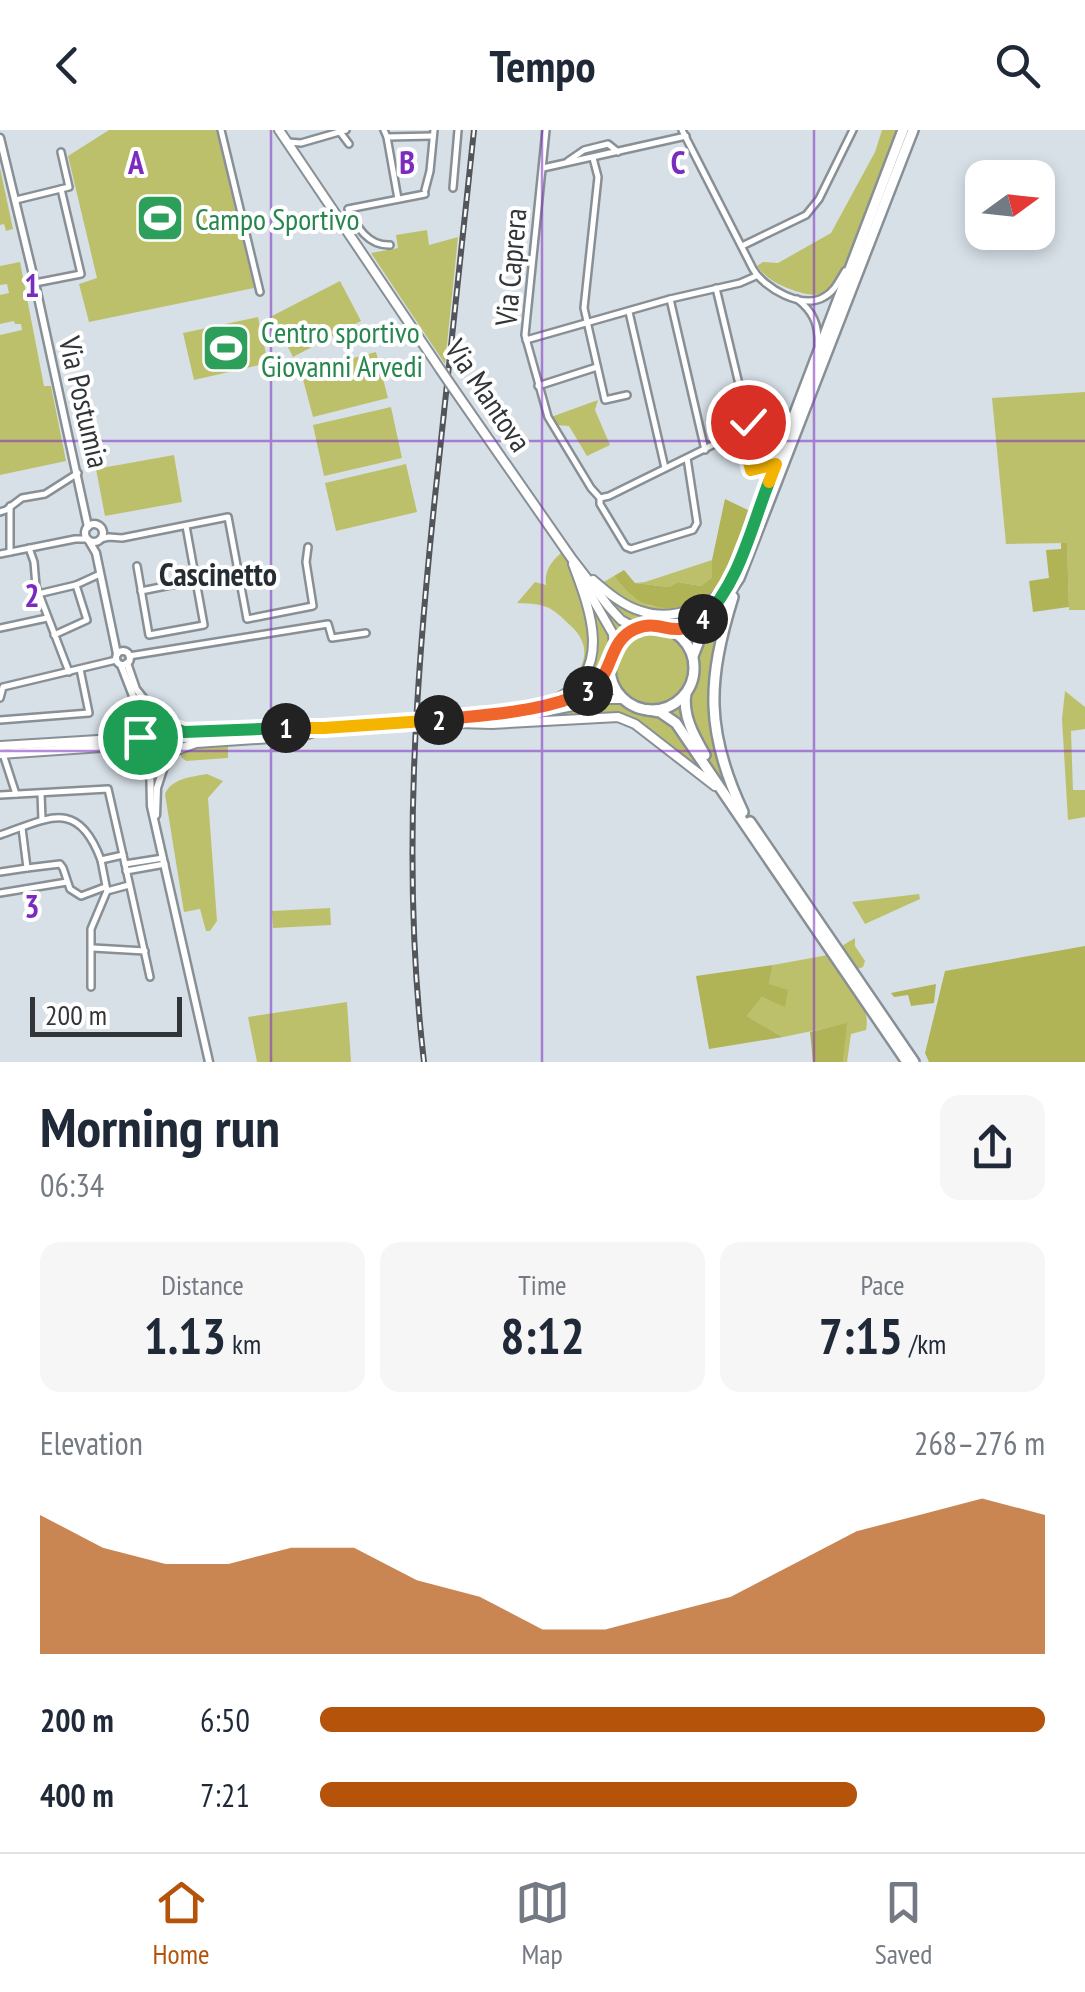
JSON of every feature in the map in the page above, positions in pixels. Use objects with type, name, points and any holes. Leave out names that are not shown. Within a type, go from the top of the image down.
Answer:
[{"type":"main road","name":"Via Mantova","points":[[279,130],[576,566]]},
{"type":"main road","points":[[739,812],[720,756],[714,710],[718,649],[734,580],[903,130]]},
{"type":"main road","points":[[692,656],[734,580],[913,130]]},
{"type":"main road","points":[[576,566],[622,602],[650,613],[698,608],[734,580]]},
{"type":"main road","points":[[576,566],[620,620],[670,629],[684,630],[703,619],[734,580]]},
{"type":"main road","points":[[576,566],[613,634],[614,650]]},
{"type":"main road","points":[[500,713],[554,700],[584,676],[594,652],[594,636],[576,566]]},
{"type":"main road","points":[[1,749],[131,738],[164,724],[184,732],[324,728],[408,723],[554,704],[600,683],[614,650],[626,634],[644,626]]},
{"type":"main road","points":[[670,629],[684,641],[692,656],[694,672],[686,693],[685,711],[696,740],[739,812],[907,1062]]},
{"type":"main road","points":[[610,662],[612,682],[623,699],[660,712],[676,724],[914,1062]]},
{"type":"main road","points":[[648,710],[673,705],[686,693]]},
{"type":"main road","points":[[458,723],[522,717],[623,699]]},
{"type":"main road","points":[[427,721],[492,724],[608,716],[627,720],[712,782],[739,812]]},
{"type":"main road","points":[[171,753],[179,742],[174,728]]},
{"type":"main road","points":[[1,749],[132,746],[160,755],[196,743],[302,736],[324,728]]},
{"type":"main road","points":[[150,732],[148,742],[152,750]]},
{"type":"street","points":[[221,130],[260,292]]},
{"type":"street","points":[[453,188],[458,130]]},
{"type":"street","name":"Via Caprera","points":[[546,130],[526,340],[548,417],[626,547],[693,530],[697,523],[687,458]]},
{"type":"street","points":[[742,246],[806,214],[819,199],[852,130]]},
{"type":"street","points":[[287,142],[297,144],[343,131],[349,144]]},
{"type":"street","points":[[390,245],[371,242],[348,209],[398,199],[425,192],[433,133],[386,134],[398,199]]},
{"type":"street","points":[[542,168],[684,133],[756,276],[769,287],[810,302],[827,296],[857,252]]},
{"type":"street","name":"Via Postumia","points":[[0,138],[95,534],[116,641],[150,732]]},
{"type":"street","points":[[298,159],[301,150],[315,139]]},
{"type":"street","points":[[567,163],[584,150],[608,144],[618,152]]},
{"type":"street","points":[[16,200],[69,188],[62,152]]},
{"type":"street","points":[[593,158],[598,177],[584,303],[605,400],[627,395]]},
{"type":"street","points":[[35,283],[80,274],[61,189]]},
{"type":"street","points":[[526,340],[756,276]]},
{"type":"street","points":[[600,498],[741,431],[748,422],[716,288]]},
{"type":"street","points":[[794,298],[806,306],[816,322],[813,368]]},
{"type":"street","points":[[670,299],[704,450]]},
{"type":"street","points":[[629,312],[665,468]]},
{"type":"street","points":[[538,386],[597,366]]},
{"type":"street","points":[[741,431],[751,470],[776,464]]},
{"type":"street","points":[[0,512],[22,498],[45,494],[78,473]]},
{"type":"street","points":[[10,506],[10,552]]},
{"type":"street","points":[[0,554],[95,534],[122,538],[228,517],[248,618],[313,606],[306,562],[308,547]]},
{"type":"street","points":[[137,566],[149,634],[204,625],[186,526]]},
{"type":"street","points":[[29,548],[38,594],[69,672]]},
{"type":"street","points":[[38,594],[76,585],[100,574]]},
{"type":"street","points":[[141,591],[196,580]]},
{"type":"street","points":[[54,635],[86,620],[76,585]]},
{"type":"street","points":[[0,628],[47,618]]},
{"type":"street","points":[[0,698],[1,688],[122,658],[328,624],[332,638],[366,633]]},
{"type":"street","name":"Via Postumia","points":[[122,658],[136,689],[164,724]]},
{"type":"street","points":[[0,720],[89,713],[80,669]]},
{"type":"street","points":[[1,749],[16,794]]},
{"type":"street","points":[[152,750],[150,789],[156,826],[208,1062]]},
{"type":"street","points":[[156,826],[157,788],[171,753]]},
{"type":"street","points":[[0,795],[108,789],[150,977]]},
{"type":"street","points":[[41,792],[42,820]]},
{"type":"street","points":[[0,835],[62,817],[79,823],[94,838],[106,889],[92,929],[91,987]]},
{"type":"street","points":[[22,828],[27,868]]},
{"type":"street","points":[[102,860],[123,854]]},
{"type":"street","points":[[126,867],[164,861]]},
{"type":"street","points":[[0,872],[60,864],[70,889],[80,896],[129,885]]},
{"type":"street","points":[[0,893],[67,882]]},
{"type":"street","points":[[91,948],[145,951]]},
{"type":"green space","name":"Campo Sportivo","points":[[109,130],[216,130],[254,288],[89,322],[79,284],[97,278],[68,156]]},
{"type":"green space","points":[[882,130],[899,130],[857,242],[835,282],[825,292],[810,294],[769,278],[757,266],[763,262],[778,263],[831,233],[875,152]]},
{"type":"green space","points":[[0,168],[13,229],[6,231],[4,224],[0,225]]},
{"type":"green space","points":[[427,230],[429,245],[458,237],[445,364],[371,253],[398,248],[396,235]]},
{"type":"green space","points":[[20,262],[44,386],[51,386],[66,461],[0,475],[0,335],[22,330],[21,324],[14,321],[0,324],[0,295],[9,293],[7,284],[0,285],[0,266]]},
{"type":"green space","points":[[340,281],[361,321],[293,357],[272,316]]},
{"type":"green space","name":"Centro sportivo Giovanni Arvedi","points":[[258,317],[268,363],[194,380],[183,333]]},
{"type":"green space","points":[[376,352],[388,398],[313,417],[301,372]]},
{"type":"green space","points":[[1085,392],[1085,610],[1069,610],[1067,543],[1006,544],[992,398]]},
{"type":"green space","points":[[598,400],[595,410],[610,445],[587,456],[569,426],[556,425],[551,417]]},
{"type":"green space","points":[[391,407],[402,458],[324,476],[313,425]]},
{"type":"green space","points":[[174,455],[182,502],[105,516],[96,469]]},
{"type":"green space","points":[[406,464],[417,512],[336,531],[325,483]]},
{"type":"green space","points":[[752,512],[715,653],[712,701],[731,779],[747,809],[840,947],[855,938],[855,946],[865,961],[863,967],[855,970],[840,948],[829,957],[855,991],[867,1020],[866,1030],[851,1034],[847,1062],[843,1062],[846,1024],[783,1037],[747,1016],[762,997],[785,1006],[769,984],[773,965],[828,955],[708,784],[628,724],[594,720],[498,721],[498,716],[560,690],[581,666],[584,647],[572,627],[548,608],[517,603],[535,582],[546,585],[549,568],[568,547],[602,583],[614,576],[633,597],[651,606],[677,608],[696,603],[729,574],[732,555]]},
{"type":"green space","points":[[712,560],[712,577],[701,586],[635,583],[645,582]]},
{"type":"green space","points":[[1065,691],[1085,707],[1085,729],[1071,731],[1073,790],[1085,790],[1085,817],[1068,820],[1062,719]]},
{"type":"green space","points":[[163,728],[175,740],[163,752],[151,740]]},
{"type":"green space","points":[[225,743],[228,758],[186,761],[181,757],[181,752],[196,746]]},
{"type":"green space","points":[[207,774],[223,781],[208,798],[217,921],[210,931],[206,931],[200,909],[184,912],[165,794],[177,781]]},
{"type":"green space","points":[[919,894],[920,899],[865,924],[852,902]]},
{"type":"green space","points":[[330,908],[331,925],[273,928],[272,911]]},
{"type":"green space","points":[[347,1002],[351,1062],[257,1062],[248,1017]]},
{"type":"shaded area","points":[[725,499],[752,512],[734,549],[724,583],[710,598],[678,608],[655,606],[636,599],[614,576],[624,570],[635,583],[701,586],[712,577]]},
{"type":"shaded area","points":[[1061,543],[1067,543],[1069,607],[1033,612],[1029,581],[1049,578],[1046,550],[1061,549]]},
{"type":"shaded area","points":[[1085,946],[1085,1062],[929,1062],[925,1053],[945,971]]},
{"type":"shaded area","points":[[773,965],[769,984],[788,990],[785,1007],[762,997],[747,1016],[783,1037],[709,1049],[696,976]]},
{"type":"shaded area","points":[[936,984],[934,1003],[911,1006],[908,995],[894,997],[891,993]]},
{"type":"shaded area","points":[[847,1023],[843,1062],[813,1062],[810,1032]]},
{"type":"railway","points":[[424,1062],[413,916],[414,770],[429,551],[474,130]]},
{"type":"place","name":"Campo Sportivo","points":[[160,218]]},
{"type":"place","name":"Centro sportivo Giovanni Arvedi","points":[[226,348]]},
{"type":"district","name":"Cascinetto","points":[[218,574]]},
{"type":"route","points":[[140,737],[148,735],[154,726],[164,724],[184,732],[427,721],[525,710],[595,688],[626,634],[644,626],[689,628],[703,619],[725,592],[776,464],[751,470],[741,431],[748,422]]}]
